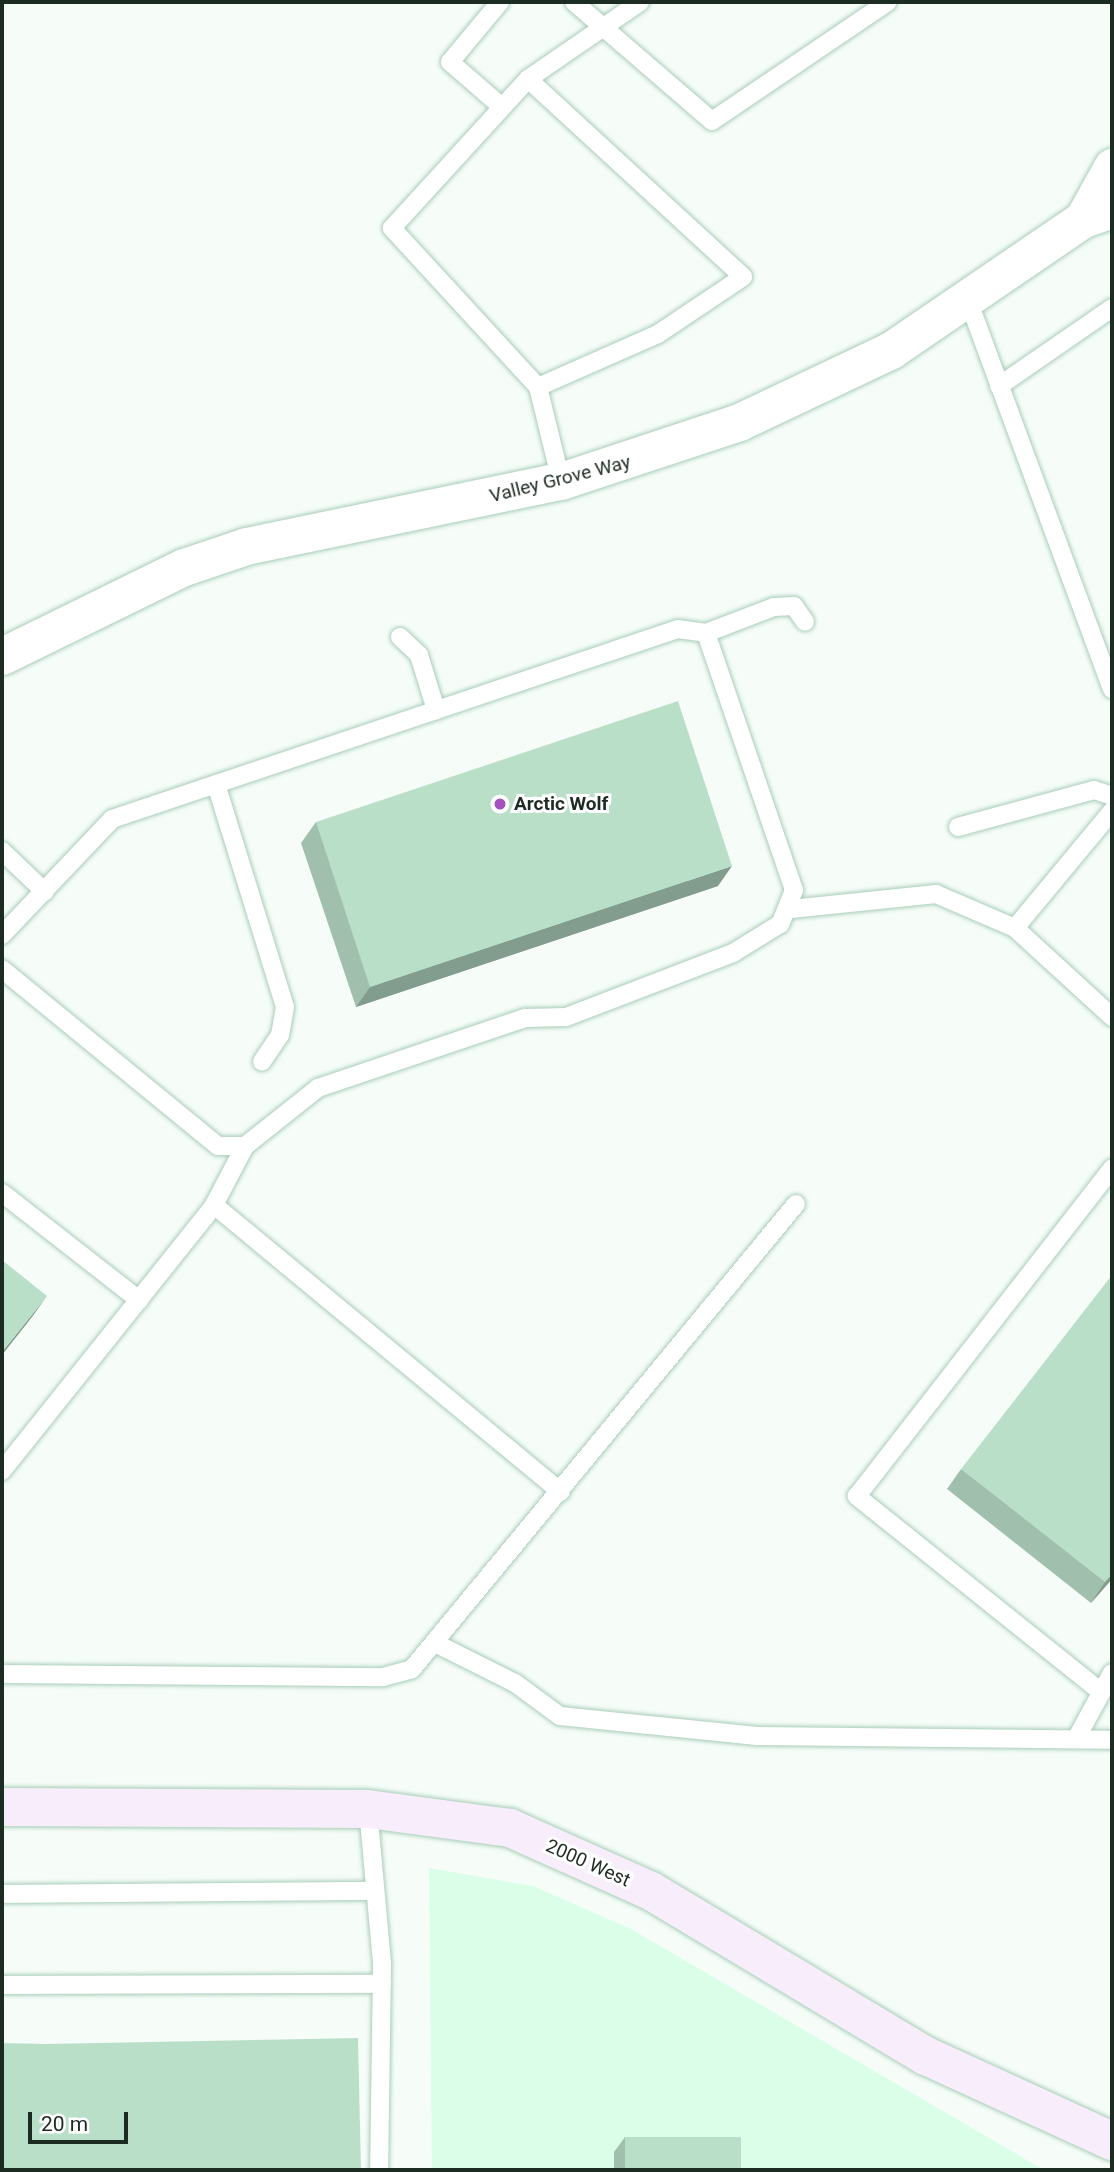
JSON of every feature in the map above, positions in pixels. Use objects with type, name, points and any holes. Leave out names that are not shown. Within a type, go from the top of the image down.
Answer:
[{"type":"street","name":"Valley Grove Way","points":[[2,656],[172,572],[246,546],[561,481],[658,454],[817,388],[968,300],[1098,214],[1112,167]]},
{"type":"street","name":"2000 West","points":[[2,1807],[368,1809],[510,1828],[652,1891],[926,2056],[1112,2141]]},
{"type":"lane","points":[[500,2],[450,62],[502,107]]},
{"type":"lane","points":[[574,2],[712,121],[888,2]]},
{"type":"lane","points":[[561,481],[538,387],[392,228],[528,79],[640,2]]},
{"type":"lane","points":[[528,79],[743,277],[658,334],[538,387]]},
{"type":"lane","points":[[968,300],[1112,689]]},
{"type":"lane","points":[[999,386],[1112,308]]},
{"type":"lane","points":[[2,935],[112,819],[678,629],[706,633],[774,607],[794,606],[805,622]]},
{"type":"lane","points":[[2,1471],[214,1205],[245,1146],[318,1088],[525,1018],[566,1017],[733,953],[780,924],[791,908],[794,890],[706,633]]},
{"type":"lane","points":[[400,637],[419,655],[436,710]]},
{"type":"lane","points":[[216,785],[285,1007],[280,1035],[262,1062]]},
{"type":"lane","points":[[958,827],[1094,790],[1112,796]]},
{"type":"lane","points":[[1016,928],[1112,811]]},
{"type":"lane","points":[[2,851],[45,892]]},
{"type":"lane","points":[[791,908],[936,894],[1016,928],[1112,1017]]},
{"type":"lane","points":[[2,969],[218,1146],[245,1146]]},
{"type":"lane","points":[[1100,1691],[857,1496],[1112,1168]]},
{"type":"lane","points":[[2,1193],[139,1300]]},
{"type":"lane","points":[[2,1674],[383,1677],[412,1669],[437,1644],[796,1204]]},
{"type":"lane","points":[[214,1205],[561,1492]]},
{"type":"lane","points":[[437,1644],[515,1683],[560,1716],[757,1736],[1112,1740]]},
{"type":"lane","points":[[1076,1739],[1112,1673]]},
{"type":"lane","points":[[368,1809],[382,1984],[379,2170]]},
{"type":"lane","points":[[2,1894],[375,1891]]},
{"type":"lane","points":[[2,1985],[382,1984]]},
{"type":"shaded area","points":[[429,1868],[533,1886],[631,1929],[1044,2170],[432,2170]]},
{"type":"building","points":[[678,701],[732,866],[370,987],[316,822]]},
{"type":"building","points":[[2,1260],[47,1296],[2,1352]]},
{"type":"building","points":[[1112,1275],[1112,1574],[1105,1582],[961,1469]]},
{"type":"building","points":[[358,2038],[361,2170],[2,2170],[2,2043]]},
{"type":"building","points":[[625,2137],[741,2137],[741,2170],[625,2170]]},
{"type":"place","name":"Arctic Wolf","points":[[500,804]]}]
